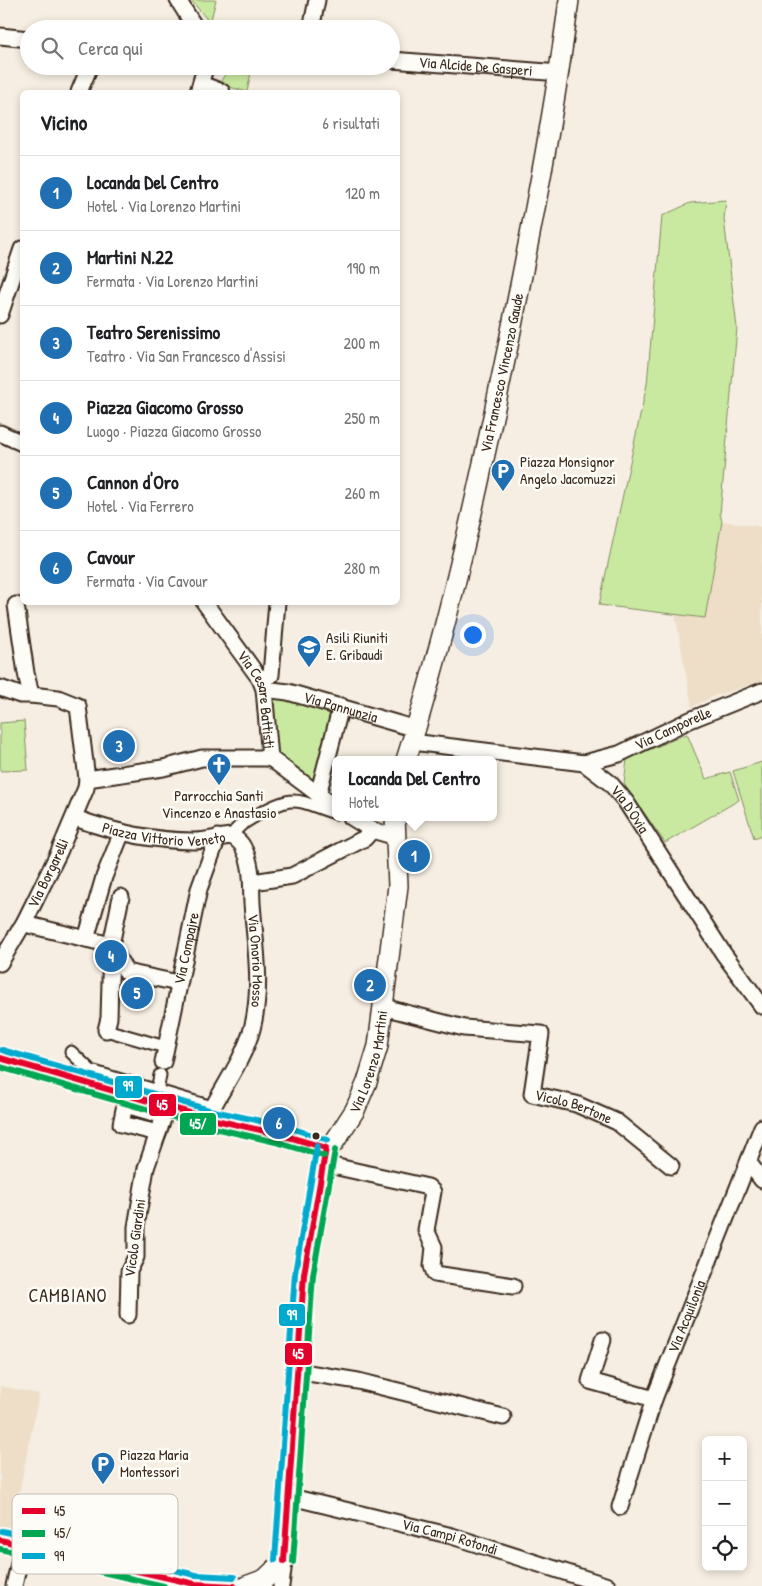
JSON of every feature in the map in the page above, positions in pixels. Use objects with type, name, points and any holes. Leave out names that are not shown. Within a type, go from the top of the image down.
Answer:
[{"type":"street","points":[[178,0],[190,20]]},
{"type":"street","points":[[313,20],[317,0]]},
{"type":"street","name":"Via Francesco Vincenzo Gaude","points":[[411,743],[440,644],[494,416],[560,73],[569,0]]},
{"type":"street","points":[[0,36],[20,38]]},
{"type":"street","name":"Via Alcide De Gasperi","points":[[400,61],[560,73]]},
{"type":"street","points":[[80,90],[86,75]]},
{"type":"street","points":[[200,88],[205,75]]},
{"type":"street","points":[[0,315],[20,255]]},
{"type":"street","points":[[0,433],[20,442]]},
{"type":"street","points":[[16,605],[26,673],[32,695]]},
{"type":"street","name":"Via Cesare Battisti","points":[[206,605],[262,684],[270,758],[332,805]]},
{"type":"street","points":[[262,684],[271,675],[277,605]]},
{"type":"street","name":"Via Pannunzia","points":[[262,684],[341,706],[411,743]]},
{"type":"street","points":[[0,688],[20,695],[58,698],[78,706],[87,779],[163,768],[202,758],[270,758]]},
{"type":"street","name":"Via Camporelle","points":[[584,763],[619,754],[690,720],[762,691]]},
{"type":"street","points":[[318,795],[341,706]]},
{"type":"street","points":[[411,743],[584,763]]},
{"type":"street","name":"Via D'Ovia","points":[[584,763],[610,783],[626,802],[722,953],[762,1006]]},
{"type":"street","name":"Via Borgarelli","points":[[0,963],[26,921],[75,818],[87,779]]},
{"type":"street","points":[[225,836],[275,804],[287,800],[307,802],[332,812]]},
{"type":"street","name":"Piazza Vittorio Veneto","points":[[75,818],[122,832],[162,839],[196,841],[225,836],[243,845],[253,882]]},
{"type":"street","points":[[357,821],[372,830],[396,836]]},
{"type":"street","name":"Via Lorenzo Martini","points":[[325,1156],[342,1131],[367,1082],[378,1046],[398,886],[395,821]]},
{"type":"street","points":[[253,882],[292,876],[365,838],[372,830]]},
{"type":"street","points":[[86,939],[104,877],[122,832]]},
{"type":"street","name":"Via Compajre","points":[[163,1063],[178,983],[199,889],[225,836]]},
{"type":"street","name":"Via Onorio Mosso","points":[[210,1113],[241,1058],[252,1028],[258,986],[257,946],[252,901],[253,882]]},
{"type":"street","points":[[121,897],[111,945],[109,1018],[106,1030],[163,1063],[157,1091]]},
{"type":"street","points":[[26,921],[29,925],[111,945],[126,972],[178,983]]},
{"type":"street","name":"Vicolo Bertone","points":[[383,1006],[464,1028],[540,1034],[532,1094],[576,1104],[617,1122],[671,1166]]},
{"type":"street","points":[[72,1052],[91,1071],[157,1091],[210,1113],[282,1135],[325,1156],[428,1187],[433,1192],[426,1230],[434,1247],[432,1266],[435,1274],[513,1286]]},
{"type":"street","points":[[0,1058],[126,1100],[166,1111],[210,1113]]},
{"type":"street","points":[[126,1100],[121,1124],[158,1134]]},
{"type":"street","name":"Vicolo Giardini","points":[[128,1315],[129,1271],[136,1257],[138,1218],[146,1168],[166,1111]]},
{"type":"street","name":"Via Acquilonia","points":[[620,1507],[654,1399],[762,1127]]},
{"type":"street","points":[[281,1586],[304,1274],[325,1156]]},
{"type":"street","points":[[749,1163],[762,1180]]},
{"type":"street","points":[[603,1340],[590,1381],[654,1399]]},
{"type":"street","points":[[296,1371],[358,1381],[503,1417]]},
{"type":"street","name":"Via Campi Rotondi","points":[[287,1496],[452,1536],[608,1586]]},
{"type":"street","points":[[246,1586],[265,1579],[284,1561]]},
{"type":"street","points":[[151,1574],[195,1584],[234,1586]]},
{"type":"shaded area","points":[[722,521],[762,527],[762,681],[712,697],[692,707],[675,614],[705,618]]},
{"type":"shaded area","points":[[0,1386],[39,1394],[19,1494],[12,1494],[11,1533],[0,1531]]},
{"type":"green space","points":[[191,0],[216,0],[211,20],[208,20]]},
{"type":"green space","points":[[225,75],[250,75],[247,90],[240,90],[219,84]]},
{"type":"green space","points":[[726,200],[724,219],[737,328],[720,514],[722,521],[705,618],[599,605],[647,384],[662,216],[690,203]]},
{"type":"green space","points":[[270,693],[339,708],[319,789],[274,755]]},
{"type":"green space","points":[[24,721],[28,770],[0,771],[0,723]]},
{"type":"green space","points":[[687,734],[706,779],[730,772],[739,800],[665,843],[624,784],[627,759]]},
{"type":"green space","points":[[762,762],[762,835],[754,838],[733,771]]},
{"type":"transit line","name":"99","points":[[2,1050],[209,1110],[284,1126],[328,1140]]},
{"type":"transit line","name":"45","points":[[0,1058],[207,1118],[282,1135],[326,1148]]},
{"type":"transit line","name":"45/","points":[[0,1067],[205,1126],[280,1143],[324,1156]]},
{"type":"transit line","name":"99","points":[[275,1560],[295,1273],[317,1146]]},
{"type":"transit line","name":"45","points":[[284,1561],[304,1274],[326,1148]]},
{"type":"transit line","name":"45/","points":[[293,1562],[313,1275],[335,1150]]},
{"type":"transit line","name":"99","points":[[2,1531],[12,1533]]},
{"type":"transit line","name":"45","points":[[0,1540],[12,1543]]},
{"type":"transit line","name":"45/","points":[[0,1549],[12,1552]]},
{"type":"transit line","name":"99","points":[[178,1571],[196,1575],[234,1577]]},
{"type":"transit line","name":"45/","points":[[111,1574],[164,1586]]},
{"type":"transit line","name":"45","points":[[151,1574],[195,1584],[234,1586]]},
{"type":"place","name":"Piazza Monsignor Angelo Jacomuzzi","points":[[503,492]]},
{"type":"place","name":"Asili Riuniti E. Gribaudi","points":[[309,668]]},
{"type":"place","name":"Teatro Serenissimo","points":[[119,746]]},
{"type":"place","name":"Parrocchia Santi Vincenzo e Anastasio","points":[[219,786]]},
{"type":"place","name":"Locanda Del Centro","points":[[414,856]]},
{"type":"place","name":"Piazza Giacomo Grosso","points":[[111,956]]},
{"type":"place","name":"Martini N.22","points":[[370,985]]},
{"type":"place","name":"Cannon d'Oro","points":[[137,993]]},
{"type":"place","name":"Cavour","points":[[279,1123]]},
{"type":"place","name":"Piazza Maria Montessori","points":[[103,1485]]},
{"type":"district","name":"CAMBIANO","points":[[68,1296]]}]
